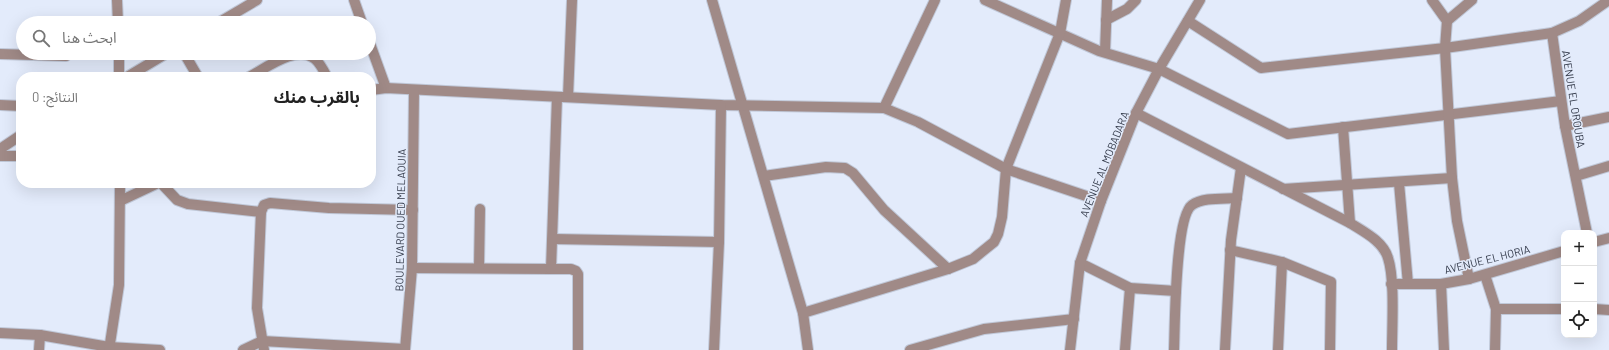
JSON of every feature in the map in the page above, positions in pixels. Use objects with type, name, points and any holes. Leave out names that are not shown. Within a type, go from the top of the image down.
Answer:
[{"type":"street","points":[[117,0],[118,16]]},
{"type":"street","points":[[230,16],[257,0]]},
{"type":"street","points":[[354,0],[360,16]]},
{"type":"street","points":[[568,98],[572,0]]},
{"type":"street","points":[[712,0],[803,313],[808,350]]},
{"type":"street","points":[[884,108],[935,0]]},
{"type":"street","points":[[985,0],[1105,52],[1159,69],[1288,134],[1561,101]]},
{"type":"street","points":[[803,313],[948,269],[973,259],[994,242],[1002,217],[1006,170],[1060,33],[1066,0]]},
{"type":"street","points":[[1105,52],[1107,0]]},
{"type":"street","points":[[1106,20],[1127,9],[1136,0]]},
{"type":"street","name":"AVENUE AL MOBADARA","points":[[1070,350],[1080,263],[1101,201],[1136,113],[1159,69],[1200,0]]},
{"type":"street","points":[[1432,0],[1447,21],[1445,48],[1452,178],[1457,221],[1469,279]]},
{"type":"street","points":[[1447,21],[1472,0]]},
{"type":"street","points":[[1188,21],[1261,68],[1445,48],[1552,34],[1579,20],[1608,1]]},
{"type":"street","name":"AVENUE EL OROUBA","points":[[1552,34],[1561,101],[1586,230]]},
{"type":"street","points":[[0,54],[16,54]]},
{"type":"street","points":[[119,60],[119,72]]},
{"type":"street","points":[[135,72],[155,60]]},
{"type":"street","points":[[188,60],[195,72]]},
{"type":"street","points":[[258,72],[281,60]]},
{"type":"street","points":[[316,60],[324,72]]},
{"type":"street","points":[[376,60],[386,88]]},
{"type":"street","points":[[376,89],[386,88],[744,106],[884,108],[918,122],[1006,170],[1101,201]]},
{"type":"street","name":"BOULEVARD OUED MELAOUIA","points":[[405,349],[412,268],[414,90]]},
{"type":"street","points":[[551,269],[557,97]]},
{"type":"street","points":[[0,105],[16,106]]},
{"type":"street","points":[[714,350],[719,242],[721,105]]},
{"type":"street","points":[[1136,113],[1350,223],[1368,234],[1380,245],[1388,257],[1392,284],[1392,350]]},
{"type":"street","points":[[1566,126],[1609,117]]},
{"type":"street","points":[[1344,127],[1350,223]]},
{"type":"street","points":[[0,149],[16,138]]},
{"type":"street","points":[[0,156],[16,156]]},
{"type":"street","points":[[1576,176],[1609,166]]},
{"type":"street","points":[[764,176],[826,167],[845,168],[852,173],[884,210],[948,269]]},
{"type":"street","points":[[1225,350],[1230,250],[1241,168]]},
{"type":"street","points":[[1283,189],[1399,183],[1452,178]]},
{"type":"street","points":[[1399,183],[1408,284]]},
{"type":"street","points":[[109,349],[119,286],[120,188]]},
{"type":"street","points":[[120,200],[148,188]]},
{"type":"street","points":[[165,188],[177,200],[188,204],[261,212]]},
{"type":"street","points":[[1174,350],[1176,291],[1181,234],[1187,210],[1197,202],[1236,198]]},
{"type":"street","points":[[263,345],[257,308],[261,212],[264,205],[270,203],[329,208],[413,210]]},
{"type":"street","points":[[479,268],[480,209]]},
{"type":"street","points":[[1597,241],[1609,238]]},
{"type":"street","points":[[552,239],[719,242]]},
{"type":"street","points":[[1230,250],[1282,262],[1331,282],[1330,350]]},
{"type":"street","name":"AVENUE EL HORIA","points":[[1392,284],[1441,284],[1469,279],[1561,252]]},
{"type":"street","points":[[1278,350],[1282,262]]},
{"type":"street","points":[[1080,263],[1130,288],[1176,291]]},
{"type":"street","points":[[412,268],[571,269],[576,271],[578,274],[578,350]]},
{"type":"street","points":[[1485,275],[1496,309],[1495,350]]},
{"type":"street","points":[[1441,284],[1444,350]]},
{"type":"street","points":[[1125,350],[1130,288]]},
{"type":"street","points":[[1496,309],[1561,309]]},
{"type":"street","points":[[1597,310],[1609,310]]},
{"type":"street","points":[[910,350],[984,329],[1074,319]]},
{"type":"street","points":[[0,334],[40,335],[109,349],[160,350]]},
{"type":"street","points":[[39,350],[40,335]]},
{"type":"street","points":[[243,350],[263,345],[405,349]]}]
